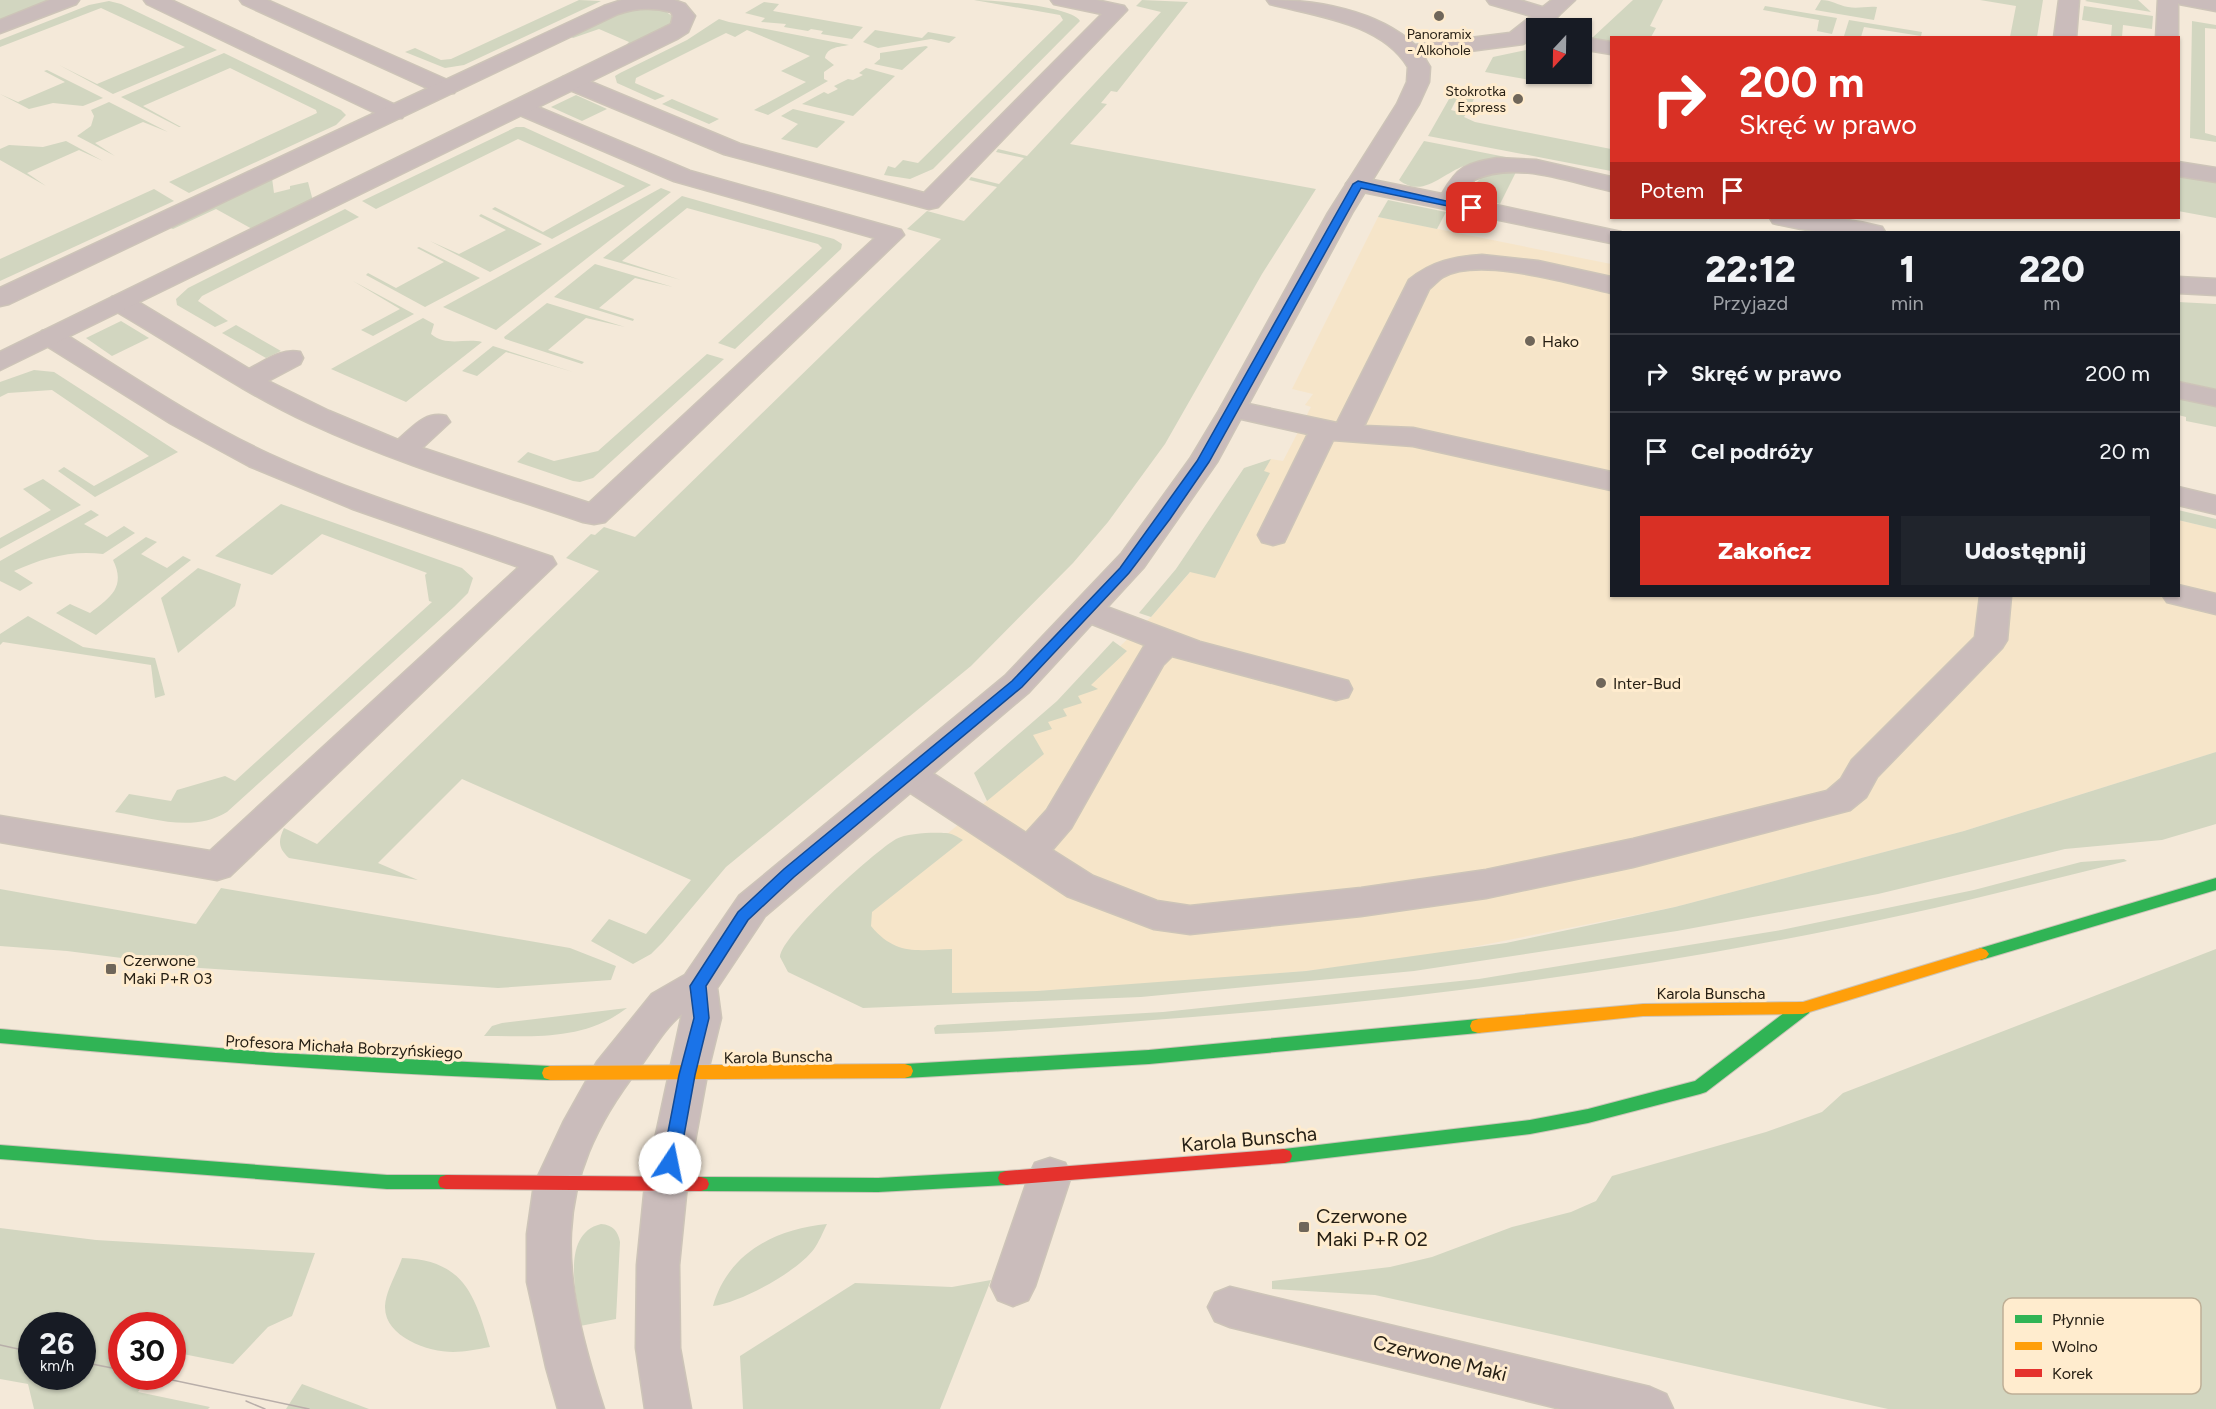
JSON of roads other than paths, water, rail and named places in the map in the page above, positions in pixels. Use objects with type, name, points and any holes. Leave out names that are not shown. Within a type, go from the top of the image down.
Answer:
[{"type":"main road","name":"Karola Bunscha","points":[[687,1075],[880,1072],[1137,1058],[1643,1010],[1803,1008],[2216,884]]},
{"type":"main road","name":"Karola Bunscha","points":[[666,1185],[878,1185],[1050,1176],[1293,1155],[1530,1127],[1588,1116],[1700,1087],[1803,1008]]},
{"type":"main road","name":"Profesora Michała Bobrzyńskiego","points":[[0,1036],[169,1053],[430,1070],[687,1075]]},
{"type":"main road","points":[[0,1152],[321,1179],[555,1185],[666,1185]]},
{"type":"street","points":[[0,27],[69,0]]},
{"type":"street","points":[[154,0],[394,112]]},
{"type":"street","points":[[250,0],[309,26],[353,27]]},
{"type":"street","points":[[571,82],[701,138],[839,179],[929,202],[1117,10],[1061,0]]},
{"type":"street","points":[[581,1409],[568,1367],[549,1282],[548,1234],[555,1185],[578,1133],[610,1074],[666,1005],[698,986],[752,906],[1017,684],[1129,565],[1166,516],[1234,409],[1332,227],[1392,133],[1416,87],[1419,67],[1410,52],[1391,36],[1367,24],[1277,0]]},
{"type":"street","points":[[1497,0],[1548,15]]},
{"type":"street","points":[[1545,18],[1566,0]]},
{"type":"street","points":[[2065,36],[2069,0]]},
{"type":"street","points":[[2167,36],[2168,0]]},
{"type":"street","points":[[2186,0],[2216,5]]},
{"type":"street","points":[[0,298],[617,7],[648,2],[679,3],[684,16],[682,24],[675,31],[0,363]]},
{"type":"street","points":[[332,27],[446,88]]},
{"type":"street","points":[[1410,52],[1497,43],[1526,34]]},
{"type":"street","points":[[1592,45],[1610,48]]},
{"type":"street","points":[[121,303],[249,380],[320,417],[402,451],[594,515],[892,235],[682,176],[521,106]]},
{"type":"street","points":[[701,138],[727,123]]},
{"type":"street","points":[[839,179],[860,160]]},
{"type":"street","points":[[1449,203],[1465,175],[1492,165],[1519,166],[1610,184]]},
{"type":"street","points":[[2180,168],[2216,175]]},
{"type":"street","points":[[1358,184],[1610,236]]},
{"type":"street","points":[[1788,219],[1866,231]]},
{"type":"street","points":[[1273,535],[1335,432],[1418,285],[1426,276],[1456,265],[1492,262],[1610,285]]},
{"type":"street","points":[[2180,285],[2216,287]]},
{"type":"street","points":[[0,829],[217,866],[541,564],[334,491],[257,459],[211,434],[51,337]]},
{"type":"street","points":[[249,380],[290,358]]},
{"type":"street","points":[[2180,390],[2216,398]]},
{"type":"street","points":[[1234,409],[1335,432],[1413,437],[1610,481]]},
{"type":"street","points":[[402,451],[436,422]]},
{"type":"street","points":[[2180,496],[2216,505]]},
{"type":"street","points":[[2180,595],[2216,604]]},
{"type":"street","points":[[909,775],[1080,886],[1154,915],[1190,920],[1371,901],[1486,884],[1737,828],[1838,801],[1854,788],[1864,769],[1991,640],[1995,597]]},
{"type":"street","points":[[1088,611],[1166,642],[1336,688]]},
{"type":"street","points":[[1029,853],[1059,819],[1151,658],[1166,642]]},
{"type":"street","points":[[668,1409],[658,1348],[658,1265],[666,1185],[687,1075],[702,1018],[698,986]]},
{"type":"street","points":[[1013,1286],[1050,1176]]},
{"type":"street","name":"Czerwone Maki","points":[[1230,1307],[1650,1409]]},
{"type":"tram line","points":[[0,1345],[18,1349]]},
{"type":"tram line","points":[[96,1365],[108,1367]]},
{"type":"tram line","points":[[186,1383],[309,1409]]},
{"type":"tram line","points":[[246,1401],[265,1409]]},
{"type":"place","name":"Panoramix - Alkohole","points":[[1439,16]]},
{"type":"place","name":"Stokrotka Express","points":[[1518,99]]},
{"type":"place","name":"Hako","points":[[1530,341]]},
{"type":"place","name":"Inter-Bud","points":[[1601,683]]},
{"type":"place","name":"Czerwone Maki P+R 03","points":[[111,969]]},
{"type":"place","name":"Czerwone Maki P+R 02","points":[[1304,1227]]}]
